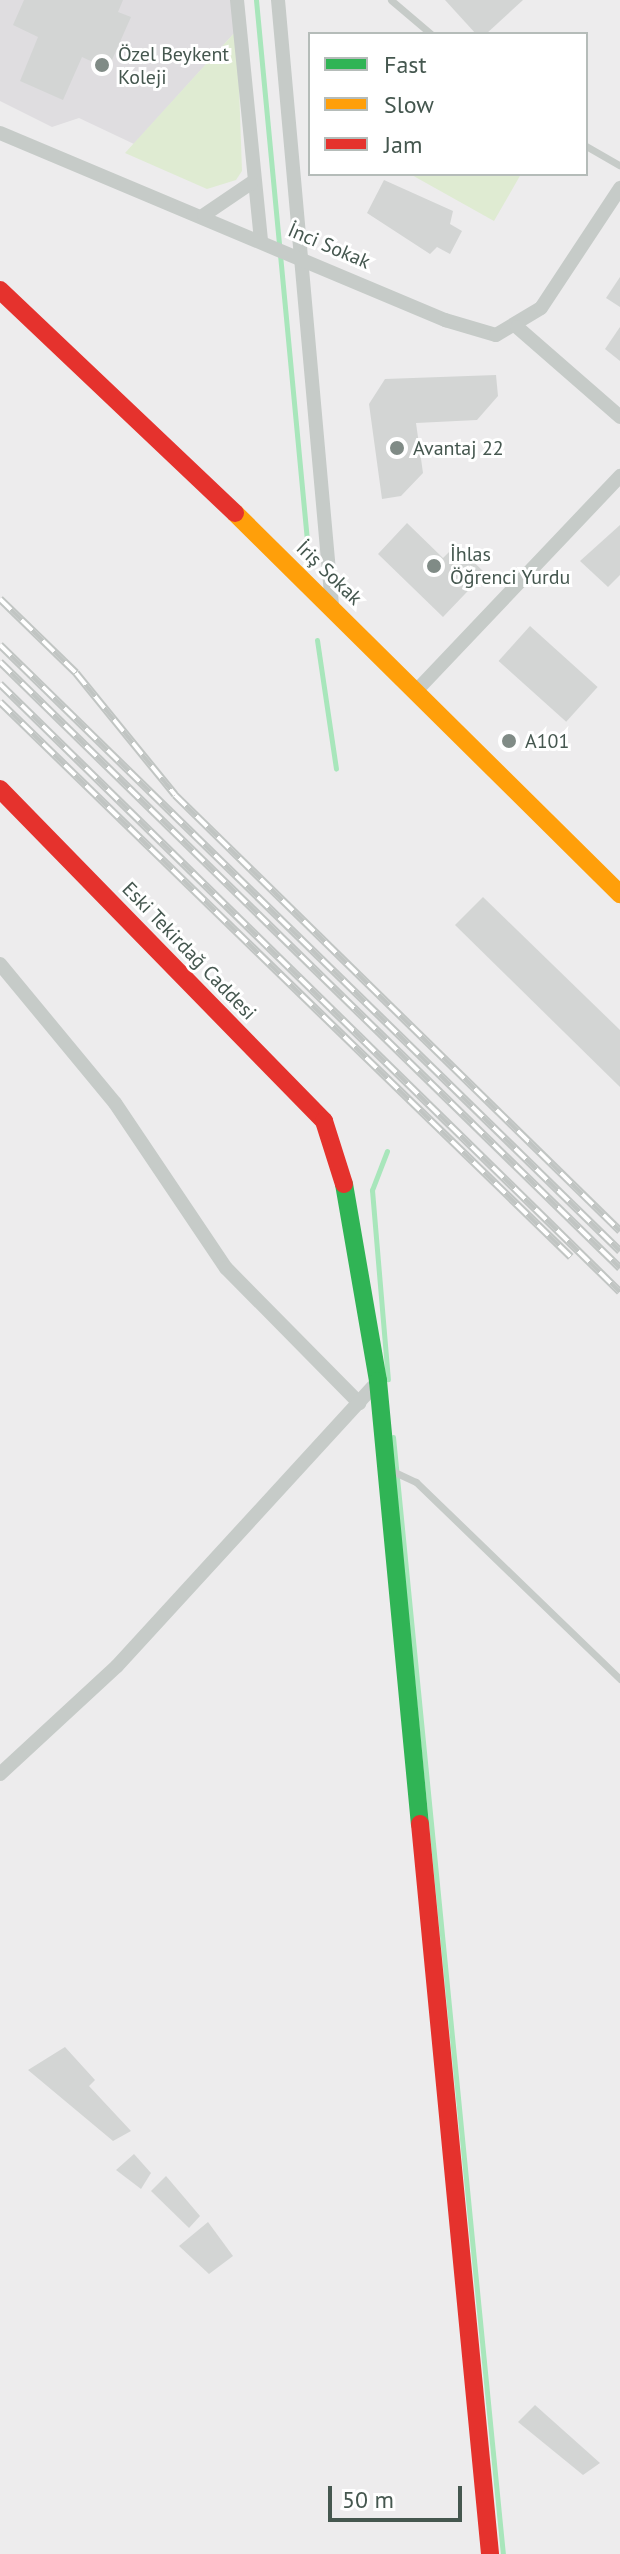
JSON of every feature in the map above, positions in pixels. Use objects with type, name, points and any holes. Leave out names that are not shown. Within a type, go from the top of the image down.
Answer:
[{"type":"street","points":[[237,0],[251,183],[261,239]]},
{"type":"street","points":[[278,0],[304,256],[332,605]]},
{"type":"street","name":"İnci Sokak","points":[[0,133],[304,256],[445,320],[496,335],[517,327]]},
{"type":"street","points":[[204,215],[251,183]]},
{"type":"street","points":[[620,188],[541,308],[517,327],[620,417]]},
{"type":"street","name":"İriş Sokak","points":[[0,290],[332,605],[620,894]]},
{"type":"street","points":[[418,689],[620,476]]},
{"type":"street","name":"Eski Tekirdağ Caddesi","points":[[0,789],[324,1121],[338,1150],[391,1470],[490,2554]]},
{"type":"street","points":[[0,964],[115,1103],[226,1268],[359,1403]]},
{"type":"street","points":[[0,1774],[117,1666],[378,1381]]},
{"type":"lane","points":[[391,0],[429,32]]},
{"type":"lane","points":[[588,147],[620,166]]},
{"type":"lane","points":[[391,1470],[620,1679]]},
{"type":"shaded area","name":"Özel Beykent Koleji","points":[[0,0],[234,0],[237,30],[134,144],[79,118],[52,127],[0,101]]},
{"type":"green space","points":[[237,30],[242,171],[236,180],[207,189],[125,153]]},
{"type":"green space","points":[[414,176],[520,176],[494,221]]},
{"type":"building","points":[[24,0],[123,0],[118,12],[131,17],[108,69],[82,57],[63,100],[20,81],[38,37],[13,25]]},
{"type":"building","points":[[445,0],[523,0],[488,32],[474,32]]},
{"type":"building","points":[[384,180],[453,211],[450,224],[462,231],[450,254],[437,247],[430,254],[367,213]]},
{"type":"building","points":[[620,277],[620,307],[606,298]]},
{"type":"building","points":[[620,327],[620,361],[605,349]]},
{"type":"building","name":"Avantaj 22","points":[[496,375],[498,396],[477,420],[416,423],[423,473],[401,496],[382,499],[369,404],[385,379]]},
{"type":"building","name":"İhlas Öğrenci Yurdu","points":[[407,523],[443,558],[456,545],[485,573],[443,617],[378,554]]},
{"type":"building","points":[[620,525],[620,575],[608,587],[580,561]]},
{"type":"building","points":[[530,626],[598,687],[566,722],[499,661]]},
{"type":"building","points":[[483,897],[620,1030],[620,1087],[455,925]]},
{"type":"building","points":[[65,2047],[95,2080],[89,2086],[131,2131],[113,2141],[28,2070]]},
{"type":"building","points":[[134,2154],[151,2173],[141,2189],[116,2170]]},
{"type":"building","points":[[166,2176],[200,2216],[189,2228],[151,2191]]},
{"type":"building","points":[[208,2222],[233,2256],[209,2274],[179,2246]]},
{"type":"building","points":[[535,2405],[600,2463],[583,2475],[518,2422]]},
{"type":"waterway","points":[[256,0],[307,541]]},
{"type":"waterway","points":[[317,640],[336,769]]},
{"type":"waterway","points":[[387,1151],[372,1190],[388,1379]]},
{"type":"waterway","points":[[393,1437],[503,2554]]},
{"type":"railway","points":[[0,599],[76,673],[175,795],[620,1231]]},
{"type":"railway","points":[[0,645],[620,1251]]},
{"type":"railway","points":[[0,662],[620,1268]]},
{"type":"railway","points":[[0,684],[620,1292]]},
{"type":"railway","points":[[0,702],[571,1257]]},
{"type":"traffic: fast","points":[[344,1184],[378,1381],[420,1824]]},
{"type":"traffic: slow","points":[[235,513],[620,894]]},
{"type":"traffic: jam","points":[[0,290],[235,513]]},
{"type":"traffic: jam","points":[[0,789],[324,1121],[344,1184]]},
{"type":"traffic: jam","points":[[420,1824],[490,2554]]},
{"type":"place","name":"Özel Beykent Koleji","points":[[102,65]]},
{"type":"place","name":"Avantaj 22","points":[[397,448]]},
{"type":"place","name":"İhlas Öğrenci Yurdu","points":[[434,566]]},
{"type":"place","name":"A101","points":[[509,741]]}]
